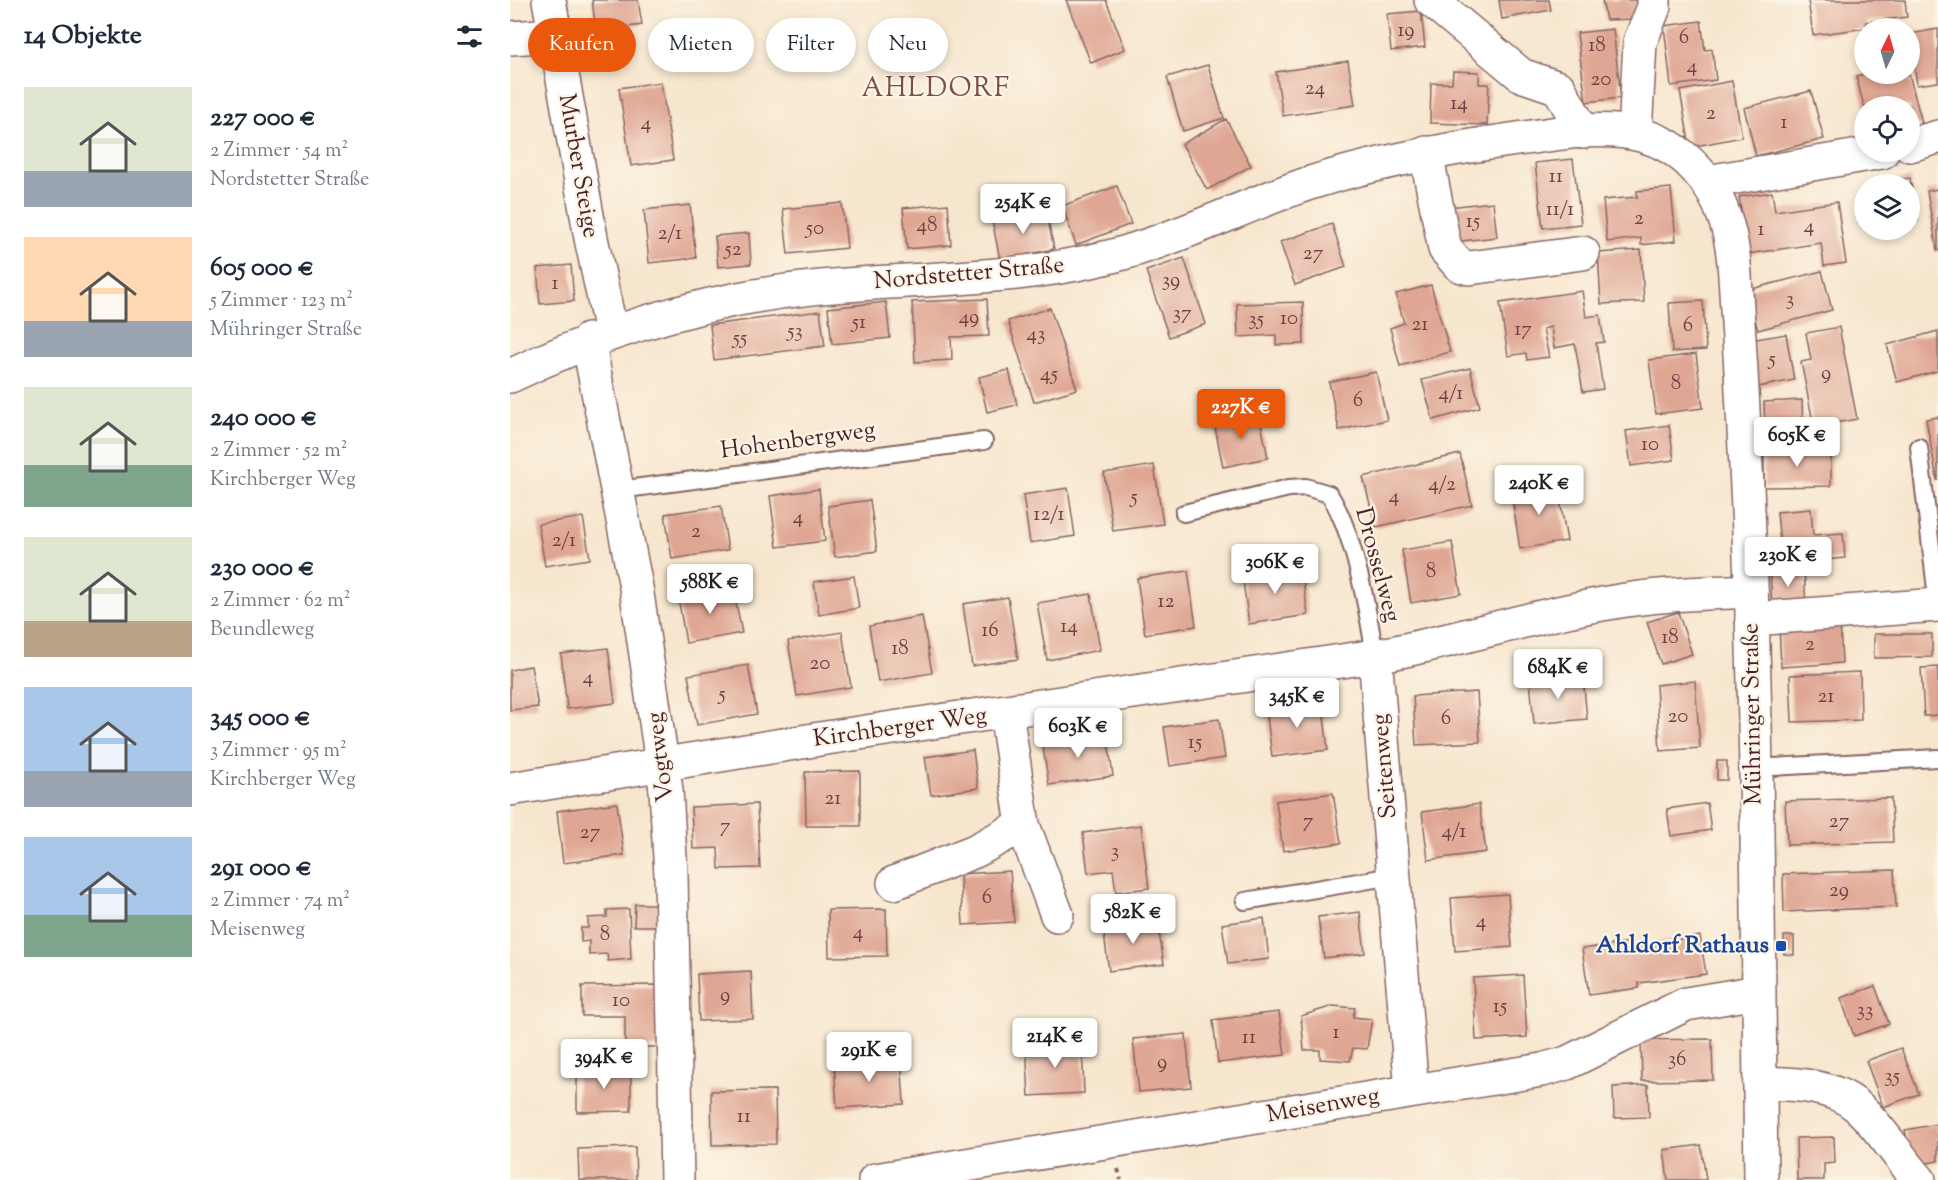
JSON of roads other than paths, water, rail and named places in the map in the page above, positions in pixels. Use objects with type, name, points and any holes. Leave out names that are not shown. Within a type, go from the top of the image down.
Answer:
[{"type":"street","name":"Murber Steige","points":[[549,0],[552,18]]},
{"type":"street","points":[[1431,0],[1521,75],[1559,88],[1576,114],[1583,132]]},
{"type":"street","points":[[1635,133],[1640,42],[1654,7],[1654,0]]},
{"type":"street","points":[[510,38],[528,37]]},
{"type":"street","name":"Murber Steige","points":[[562,72],[591,238],[600,336]]},
{"type":"street","name":"Nordstetter Straße","points":[[510,376],[600,336],[663,316],[754,295],[819,287],[986,277],[1087,262],[1149,245],[1307,184],[1426,153],[1463,146],[1583,132],[1635,133],[1656,140],[1685,158],[1707,182]]},
{"type":"street","points":[[1920,142],[1938,137]]},
{"type":"street","points":[[1426,153],[1445,249],[1459,265],[1469,268],[1583,253]]},
{"type":"street","points":[[1707,182],[1854,157]]},
{"type":"street","name":"Mühringer Straße","points":[[1707,182],[1725,218],[1733,258],[1741,364],[1751,605],[1761,1180]]},
{"type":"street","name":"Vogtweg","points":[[600,336],[619,490],[663,764],[671,875],[677,1180]]},
{"type":"street","name":"Kirchberger Weg","points":[[510,789],[1375,656],[1607,603],[1673,594],[1751,605],[1938,606]]},
{"type":"street","name":"Seitenweg","points":[[1375,656],[1412,1091]]},
{"type":"street","points":[[1006,712],[1023,825],[1057,915]]},
{"type":"street","points":[[894,883],[975,851],[1023,825]]},
{"type":"street","name":"Meisenweg","points":[[875,1180],[1542,1070],[1567,1063],[1686,1004],[1758,992]]},
{"type":"street","points":[[1760,1083],[1790,1084],[1841,1096],[1857,1106],[1919,1180]]},
{"type":"lane","name":"Hohenbergweg","points":[[619,490],[984,441]]},
{"type":"lane","points":[[1919,447],[1938,606]]},
{"type":"lane","name":"Drosselweg","points":[[1184,513],[1289,488],[1306,487],[1329,494],[1344,523],[1370,622],[1375,656]]},
{"type":"lane","points":[[1754,768],[1938,758]]},
{"type":"lane","points":[[1245,901],[1393,876]]},
{"type":"place","name":"Ahldorf Rathaus","points":[[1781,946]]},
{"type":"district","name":"AHLDORF","points":[[936,89]]}]
